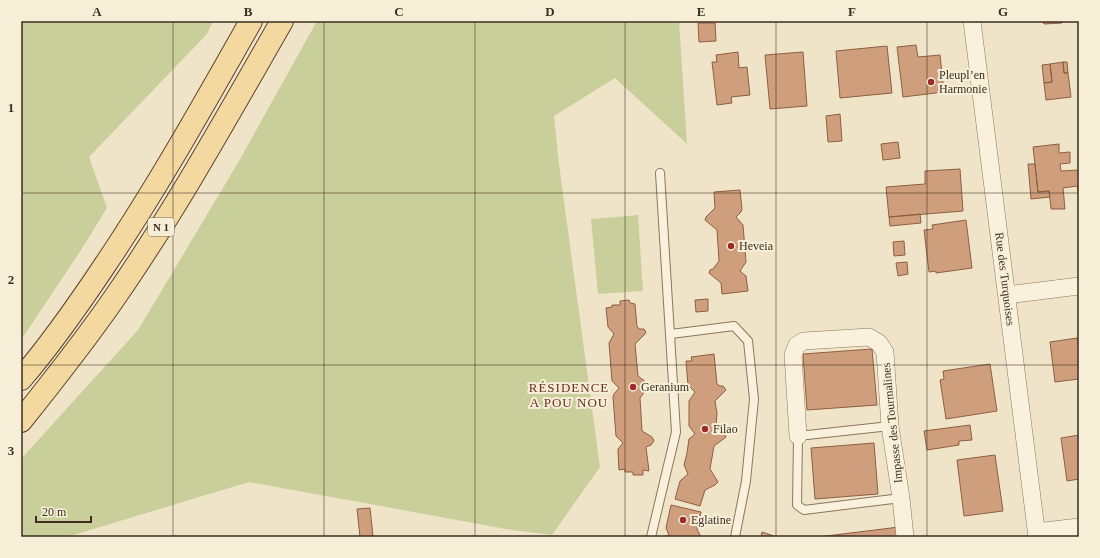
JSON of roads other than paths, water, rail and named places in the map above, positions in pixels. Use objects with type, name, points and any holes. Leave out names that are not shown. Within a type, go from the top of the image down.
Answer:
[{"type":"main road","name":"N 1","points":[[21,379],[44,353],[130,228],[178,149],[250,21]]},
{"type":"main road","name":"N 1","points":[[21,420],[70,360],[113,300],[203,158],[282,21]]},
{"type":"street","name":"Rue des Turquoises","points":[[972,21],[1037,535]]},
{"type":"street","points":[[1007,295],[1079,286]]},
{"type":"street","name":"Impasse des Tourmalines","points":[[798,436],[793,355],[797,345],[804,342],[869,337],[879,343],[885,352],[890,426],[901,498],[905,537]]},
{"type":"street","points":[[1037,535],[1079,527]]},
{"type":"lane","points":[[651,537],[676,432],[660,173]]},
{"type":"lane","points":[[671,334],[734,326],[748,341],[754,399],[746,480],[736,537]]},
{"type":"lane","points":[[890,426],[798,436],[797,505],[804,510],[901,498]]},
{"type":"place","name":"Pleupl’en Harmonie","points":[[931,82]]},
{"type":"place","name":"Heveia","points":[[731,246]]},
{"type":"place","name":"Geranium","points":[[633,387]]},
{"type":"place","name":"Filao","points":[[705,429]]},
{"type":"place","name":"Eglatine","points":[[683,520]]},
{"type":"district","name":"RÉSIDENCE A POU NOU","points":[[569,394]]}]
